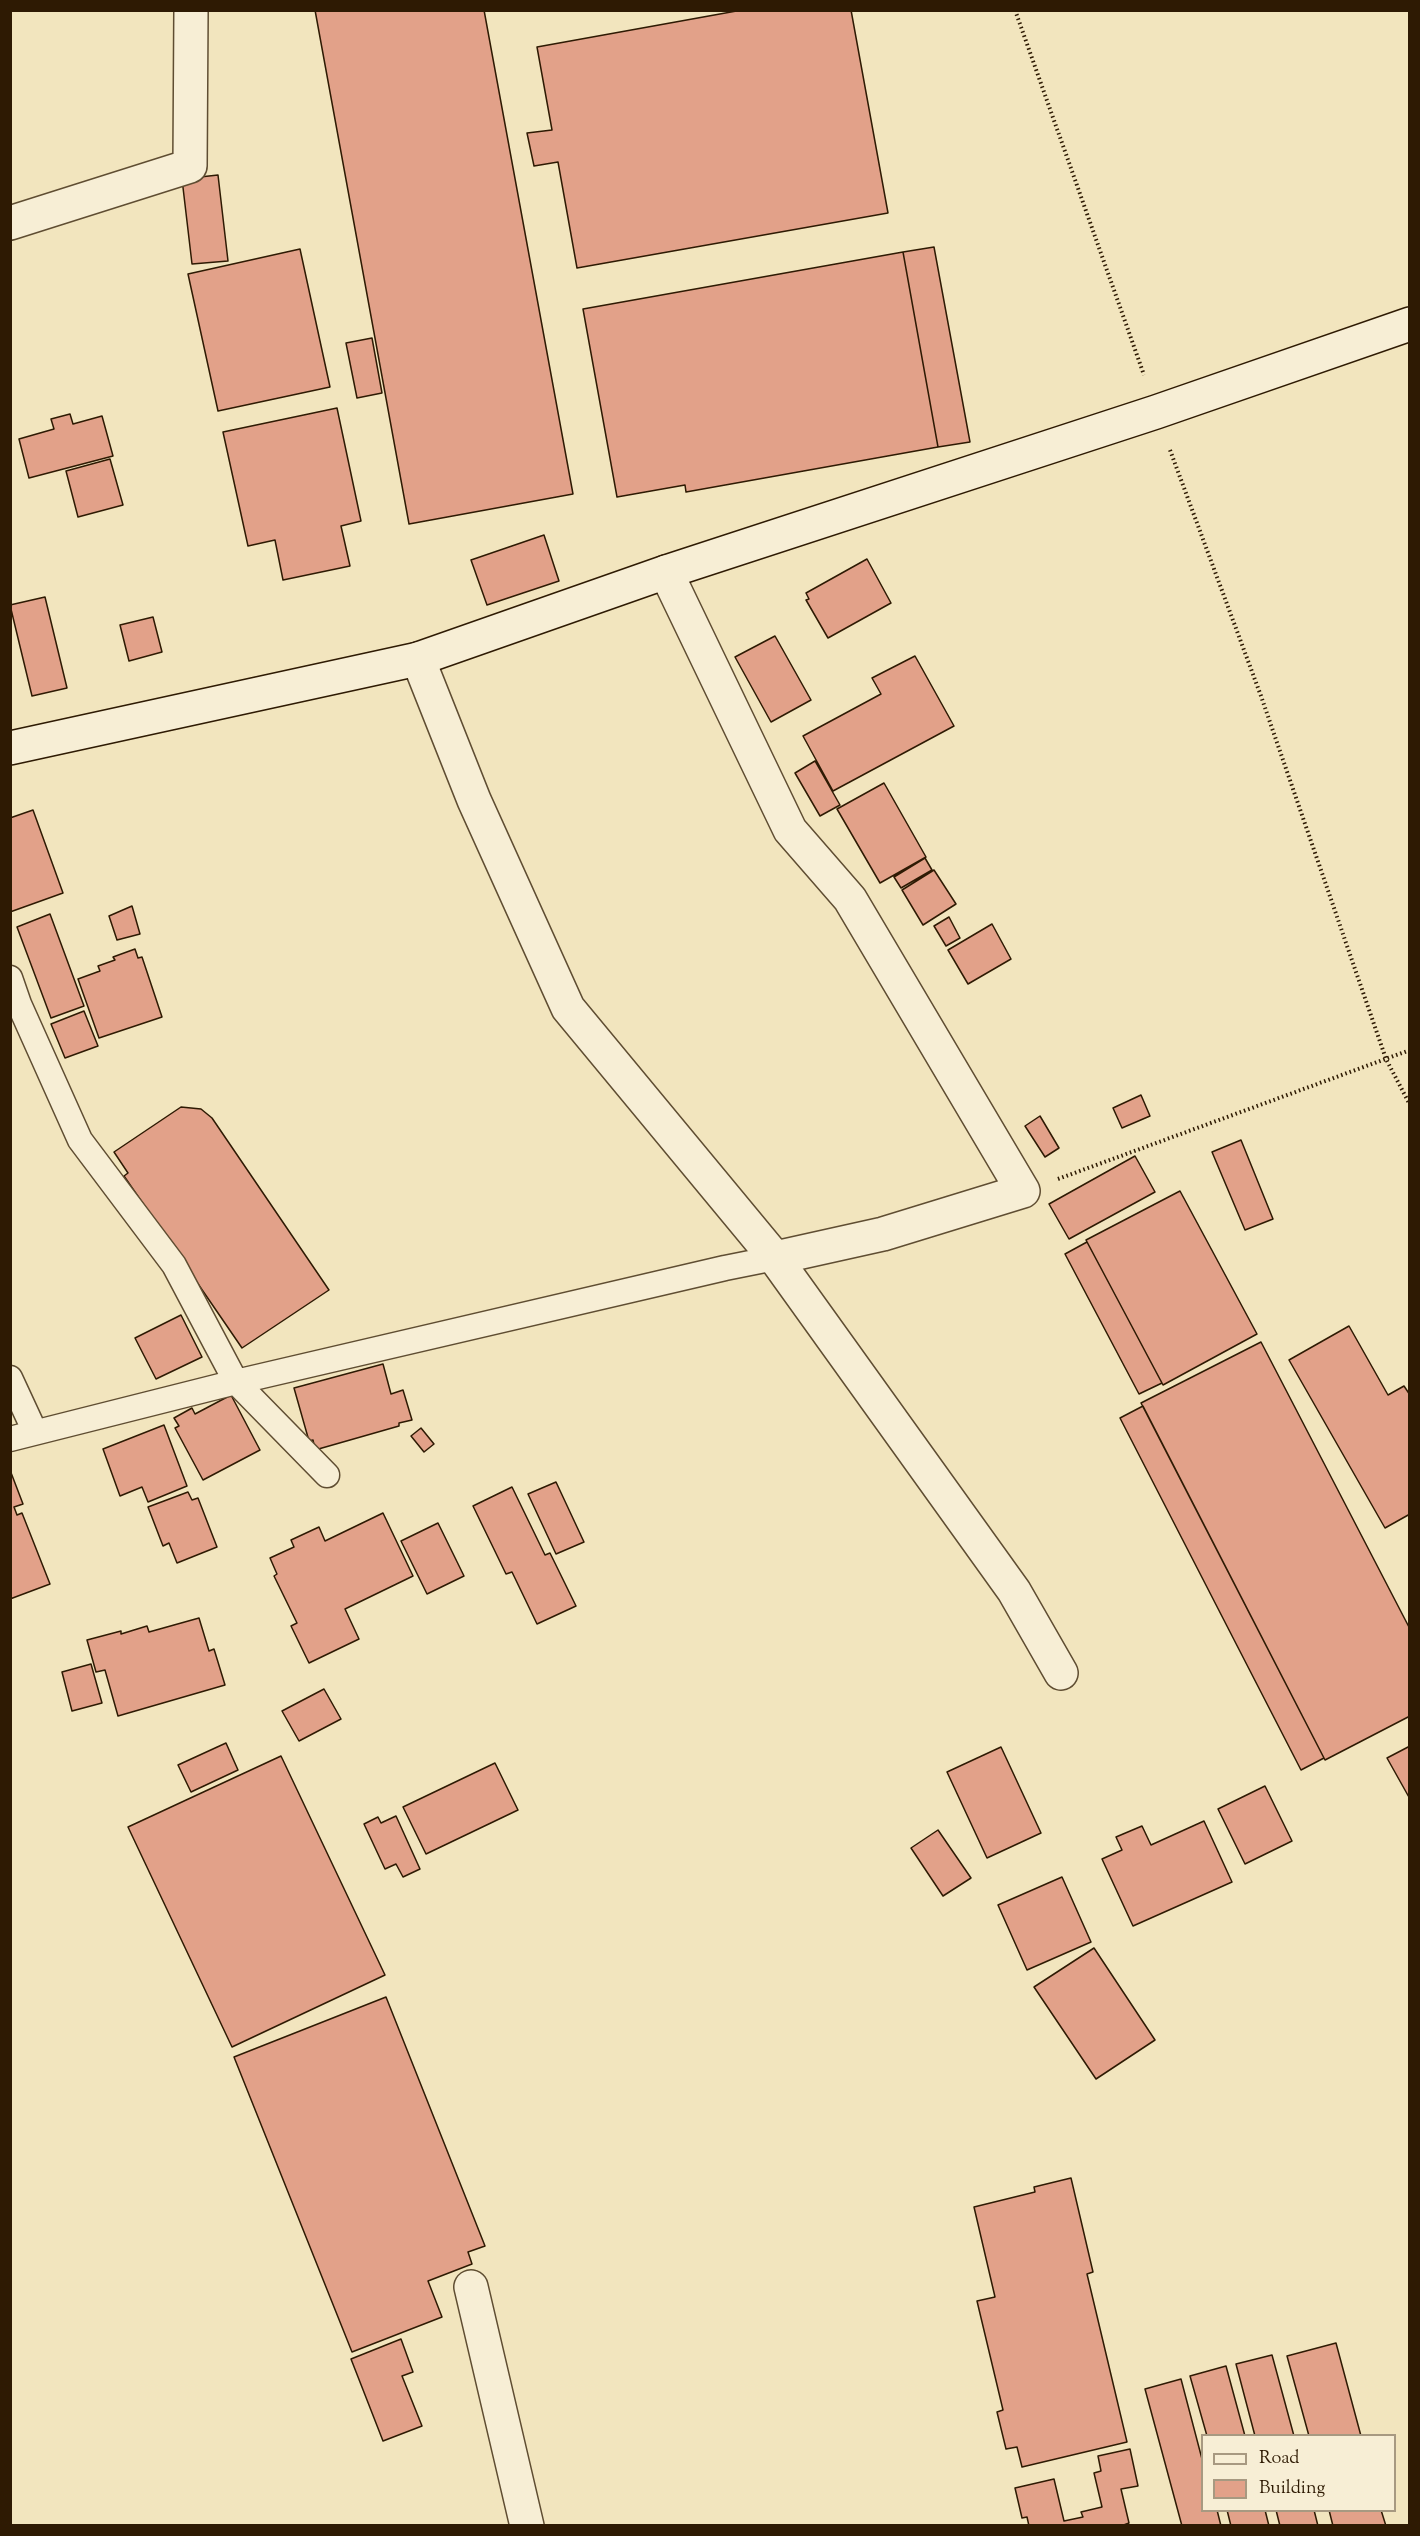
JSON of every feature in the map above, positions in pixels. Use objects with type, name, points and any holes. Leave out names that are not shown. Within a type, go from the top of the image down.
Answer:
[{"type":"street","points":[[10,223],[190,166],[191,10]]},
{"type":"street","points":[[10,748],[418,659],[666,572],[1156,411],[1410,324]]},
{"type":"street","points":[[666,572],[790,830],[850,899],[1023,1191],[883,1234],[776,1258]]},
{"type":"street","points":[[418,659],[474,800],[568,1008],[776,1258],[1014,1591],[1061,1673]]},
{"type":"street","points":[[471,2287],[528,2526]]},
{"type":"lane","points":[[10,978],[80,1140],[174,1265],[236,1382],[327,1475]]},
{"type":"lane","points":[[10,1439],[236,1382],[776,1258]]},
{"type":"lane","points":[[10,1378],[35,1432]]},
{"type":"path","points":[[1016,10],[1156,411],[1261,696],[1386,1059],[1410,1105]]},
{"type":"path","points":[[1023,1191],[1410,1050]]},
{"type":"building","points":[[315,10],[484,10],[573,494],[409,524]]},
{"type":"building","points":[[742,10],[851,10],[888,213],[577,268],[558,162],[534,166],[527,133],[552,130],[537,47]]},
{"type":"building","points":[[218,175],[228,261],[192,264],[182,179]]},
{"type":"building","points":[[934,247],[970,442],[938,447],[903,252]]},
{"type":"building","points":[[300,249],[330,387],[218,411],[188,274]]},
{"type":"building","points":[[903,252],[938,447],[686,492],[685,485],[617,497],[583,309]]},
{"type":"building","points":[[372,338],[382,393],[357,398],[346,343]]},
{"type":"building","points":[[337,408],[361,521],[341,526],[350,566],[283,580],[275,540],[248,546],[223,432]]},
{"type":"building","points":[[70,414],[73,424],[102,416],[113,456],[29,478],[19,439],[54,429],[51,419]]},
{"type":"building","points":[[110,459],[123,505],[78,517],[66,471]]},
{"type":"building","points":[[544,535],[559,581],[487,605],[471,560]]},
{"type":"building","points":[[867,559],[891,603],[828,638],[806,600],[809,599],[806,593]]},
{"type":"building","points":[[45,597],[67,688],[32,696],[10,605]]},
{"type":"building","points":[[153,617],[162,652],[129,661],[120,625]]},
{"type":"building","points":[[775,636],[811,700],[771,722],[735,657]]},
{"type":"building","points":[[915,656],[954,726],[833,791],[803,736],[881,694],[872,678]]},
{"type":"building","points":[[815,761],[840,805],[820,816],[795,773]]},
{"type":"building","points":[[884,783],[926,857],[880,883],[837,809]]},
{"type":"building","points":[[33,810],[63,893],[10,912],[10,818]]},
{"type":"building","points":[[925,858],[932,870],[901,888],[894,877]]},
{"type":"building","points":[[934,870],[956,904],[923,925],[902,890]]},
{"type":"building","points":[[132,906],[140,934],[117,940],[109,916]]},
{"type":"building","points":[[50,914],[84,1006],[51,1018],[17,927]]},
{"type":"building","points":[[949,917],[960,938],[946,946],[934,926]]},
{"type":"building","points":[[992,924],[1011,959],[968,984],[948,950]]},
{"type":"building","points":[[135,949],[138,958],[142,957],[162,1017],[99,1038],[78,979],[100,971],[98,966],[115,960],[113,957]]},
{"type":"building","points":[[84,1011],[98,1046],[65,1058],[51,1024]]},
{"type":"building","points":[[1141,1095],[1150,1116],[1122,1128],[1113,1108]]},
{"type":"building","points":[[181,1107],[201,1109],[212,1118],[329,1290],[242,1348],[124,1176],[128,1173],[114,1152]]},
{"type":"building","points":[[1040,1116],[1059,1148],[1045,1157],[1025,1126]]},
{"type":"building","points":[[1241,1140],[1273,1219],[1245,1230],[1212,1152]]},
{"type":"building","points":[[1135,1156],[1155,1192],[1069,1239],[1049,1204]]},
{"type":"building","points":[[1180,1191],[1257,1334],[1163,1385],[1086,1240]]},
{"type":"building","points":[[1087,1242],[1162,1383],[1139,1394],[1065,1254]]},
{"type":"building","points":[[181,1315],[202,1357],[156,1379],[135,1338]]},
{"type":"building","points":[[1349,1326],[1388,1395],[1404,1386],[1410,1395],[1410,1514],[1385,1528],[1289,1360]]},
{"type":"building","points":[[1261,1342],[1410,1629],[1410,1716],[1325,1760],[1141,1403]]},
{"type":"building","points":[[383,1364],[391,1394],[403,1390],[412,1420],[399,1423],[399,1426],[315,1450],[313,1440],[309,1441],[294,1388]]},
{"type":"building","points":[[231,1395],[260,1450],[203,1480],[175,1428],[179,1426],[174,1418],[192,1408],[195,1414]]},
{"type":"building","points":[[1143,1406],[1324,1758],[1301,1770],[1120,1418]]},
{"type":"building","points":[[164,1425],[187,1486],[148,1502],[142,1487],[120,1496],[103,1449]]},
{"type":"building","points":[[421,1428],[434,1444],[424,1452],[411,1436]]},
{"type":"building","points":[[10,1470],[23,1504],[14,1507],[17,1515],[22,1513],[50,1584],[10,1599]]},
{"type":"building","points":[[556,1482],[584,1542],[556,1554],[528,1494]]},
{"type":"building","points":[[512,1487],[545,1555],[550,1553],[576,1606],[537,1624],[512,1572],[506,1574],[473,1506]]},
{"type":"building","points":[[188,1492],[192,1500],[198,1498],[217,1547],[177,1563],[169,1543],[163,1546],[148,1507]]},
{"type":"building","points":[[383,1513],[413,1576],[345,1609],[359,1639],[309,1663],[291,1626],[297,1623],[274,1576],[277,1574],[270,1558],[294,1547],[291,1540],[319,1527],[325,1541]]},
{"type":"building","points":[[438,1523],[464,1576],[427,1594],[401,1541]]},
{"type":"building","points":[[199,1618],[209,1651],[214,1649],[225,1685],[118,1716],[105,1670],[96,1672],[87,1640],[121,1631],[121,1634],[147,1626],[149,1632]]},
{"type":"building","points":[[91,1664],[102,1703],[72,1711],[62,1672]]},
{"type":"building","points":[[324,1689],[341,1719],[299,1741],[282,1711]]},
{"type":"building","points":[[226,1743],[238,1770],[191,1792],[178,1765]]},
{"type":"building","points":[[1410,1746],[1410,1799],[1387,1758]]},
{"type":"building","points":[[1001,1747],[1041,1833],[987,1858],[947,1772]]},
{"type":"building","points":[[281,1756],[385,1975],[232,2047],[128,1827]]},
{"type":"building","points":[[495,1763],[518,1810],[426,1854],[403,1807]]},
{"type":"building","points":[[1265,1786],[1292,1841],[1245,1864],[1218,1809]]},
{"type":"building","points":[[396,1816],[420,1869],[403,1877],[396,1864],[385,1869],[364,1824],[378,1817],[381,1823]]},
{"type":"building","points":[[1204,1821],[1232,1882],[1133,1926],[1102,1859],[1122,1850],[1116,1837],[1142,1826],[1151,1845]]},
{"type":"building","points":[[938,1830],[971,1878],[943,1896],[911,1848]]},
{"type":"building","points":[[1062,1877],[1091,1942],[1027,1970],[998,1905]]},
{"type":"building","points":[[1094,1948],[1155,2040],[1096,2079],[1034,1987]]},
{"type":"building","points":[[386,1997],[485,2246],[468,2252],[472,2264],[428,2281],[442,2317],[352,2352],[234,2057]]},
{"type":"building","points":[[1071,2178],[1093,2272],[1087,2274],[1127,2442],[1022,2467],[1017,2447],[1006,2449],[997,2412],[1003,2410],[977,2301],[995,2297],[974,2207],[1035,2192],[1034,2187]]},
{"type":"building","points":[[401,2339],[413,2372],[402,2376],[422,2426],[383,2441],[351,2359]]},
{"type":"building","points":[[1336,2343],[1360,2434],[1308,2434],[1287,2356]]},
{"type":"building","points":[[1272,2355],[1293,2434],[1254,2434],[1236,2364]]},
{"type":"building","points":[[1226,2366],[1244,2434],[1206,2434],[1190,2376]]},
{"type":"building","points":[[1181,2379],[1201,2455],[1201,2512],[1218,2512],[1221,2526],[1182,2526],[1145,2389]]},
{"type":"building","points":[[1130,2449],[1138,2486],[1121,2489],[1129,2523],[1121,2526],[1029,2526],[1027,2517],[1022,2518],[1015,2488],[1054,2479],[1064,2521],[1083,2517],[1081,2512],[1102,2507],[1094,2473],[1101,2471],[1098,2456]]},
{"type":"building","points":[[1228,2512],[1266,2512],[1269,2526],[1231,2526]]},
{"type":"building","points":[[1276,2512],[1314,2512],[1318,2526],[1280,2526]]},
{"type":"building","points":[[1330,2512],[1382,2512],[1386,2526],[1333,2526]]}]
